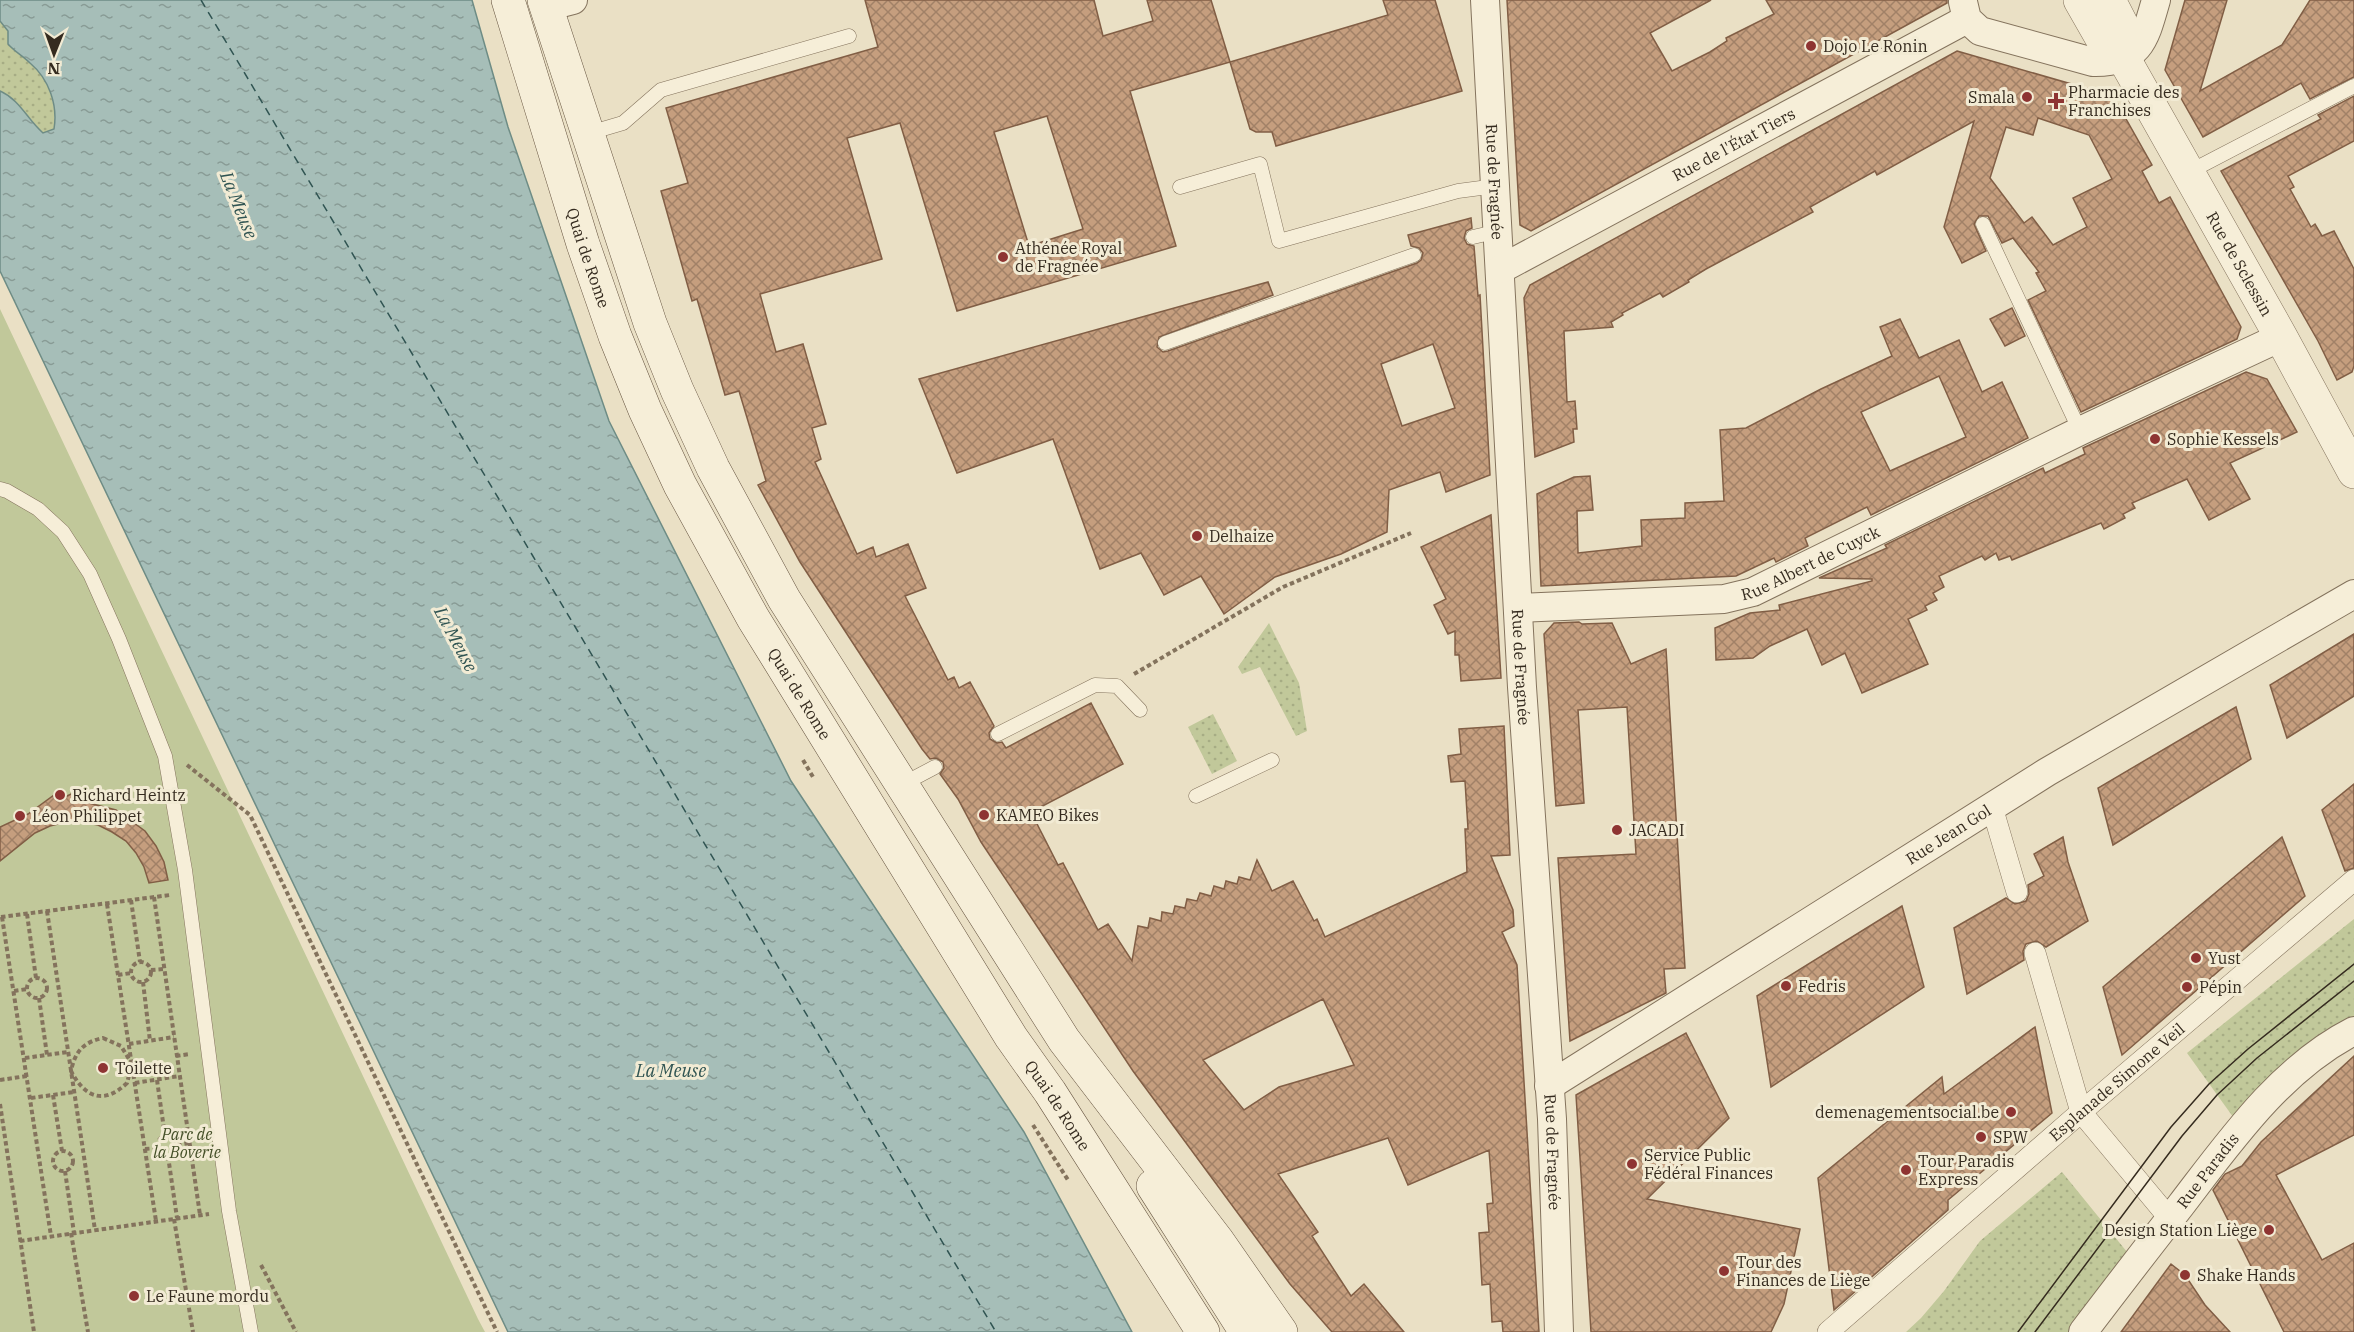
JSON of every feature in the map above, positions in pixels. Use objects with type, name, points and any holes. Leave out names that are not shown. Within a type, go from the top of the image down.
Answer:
[{"type":"main road","points":[[2080,0],[2104,42],[2123,57]]},
{"type":"main road","points":[[2109,0],[2125,31],[2123,57]]},
{"type":"main road","points":[[510,8],[554,2],[589,133],[650,323],[677,390],[714,468],[784,599],[1084,1068],[1164,1205],[1246,1332]]},
{"type":"main road","name":"Quai de Rome","points":[[510,8],[583,244],[615,336],[645,410],[680,485],[753,618],[1011,1036],[1062,1111],[1203,1332]]},
{"type":"main road","name":"Rue de Sclessin","points":[[2123,57],[2281,337],[2354,472]]},
{"type":"main road","points":[[1084,1068],[1217,1240],[1281,1332]]},
{"type":"street","name":"Rue de Fragnée","points":[[1485,0],[1496,186],[1486,234],[1501,269],[1518,608],[1553,1147],[1559,1332]]},
{"type":"street","points":[[1965,9],[1980,31],[2093,62],[2104,62],[2123,57],[2139,47],[2145,37],[2156,0]]},
{"type":"street","name":"Rue de l'État Tiers","points":[[1501,269],[1965,9]]},
{"type":"street","name":"Rue Albert de Cuyck","points":[[1518,608],[1724,599],[1753,592],[2080,431],[2281,337]]},
{"type":"street","name":"Rue Jean Gol","points":[[1549,1086],[2047,772],[2354,594]]},
{"type":"street","points":[[1992,807],[2017,892]]},
{"type":"street","name":"Esplanade Simone Veil","points":[[1828,1332],[2081,1112],[2354,880]]},
{"type":"street","points":[[2035,953],[2081,1112],[2170,1219]]},
{"type":"street","name":"Rue Paradis","points":[[2083,1332],[2233,1138],[2280,1086],[2334,1041],[2354,1031]]},
{"type":"lane","points":[[589,133],[623,123],[661,90],[849,36]]},
{"type":"lane","points":[[2187,172],[2354,86]]},
{"type":"lane","points":[[1180,187],[1260,164],[1279,241],[1458,191],[1496,186]]},
{"type":"lane","points":[[1983,224],[2080,431]]},
{"type":"lane","points":[[1165,343],[1414,255]]},
{"type":"lane","points":[[0,489],[38,509],[63,532],[90,574],[119,639],[165,756],[185,870],[229,1211],[251,1332]]},
{"type":"lane","points":[[998,734],[1095,685],[1117,686],[1140,710]]},
{"type":"lane","points":[[1196,796],[1272,760]]},
{"type":"lane","points":[[901,785],[935,767]]},
{"type":"path","points":[[1117,686],[1283,587],[1411,533]]},
{"type":"path","points":[[186,764],[250,815],[497,1332]]},
{"type":"path","points":[[20,1241],[200,1215],[154,897],[1,917],[25,1058],[51,1236]]},
{"type":"path","points":[[131,900],[140,962]]},
{"type":"path","points":[[107,904],[156,1221]]},
{"type":"path","points":[[47,911],[95,1230]]},
{"type":"path","points":[[27,914],[36,978]]},
{"type":"path","points":[[140,962],[149,965],[151,970],[150,976],[143,982],[136,981],[131,974],[132,967],[140,962]]},
{"type":"path","points":[[151,970],[164,969]]},
{"type":"path","points":[[118,975],[131,974]]},
{"type":"path","points":[[36,978],[44,981],[47,987],[44,995],[39,998],[30,995],[27,989],[30,981],[36,978]]},
{"type":"path","points":[[143,982],[150,1041]]},
{"type":"path","points":[[47,987],[58,985]]},
{"type":"path","points":[[14,991],[27,989]]},
{"type":"path","points":[[39,998],[47,1055]]},
{"type":"path","points":[[129,1044],[174,1037]]},
{"type":"path","points":[[103,1038],[121,1046],[132,1064],[127,1083],[111,1095],[91,1094],[82,1089],[71,1071],[77,1052],[84,1045],[103,1038]]},
{"type":"path","points":[[25,1058],[68,1052]]},
{"type":"path","points":[[0,1080],[27,1076]]},
{"type":"path","points":[[135,1083],[179,1076]]},
{"type":"path","points":[[157,1080],[165,1136]]},
{"type":"path","points":[[31,1098],[74,1092]]},
{"type":"path","points":[[53,1095],[62,1151]]},
{"type":"path","points":[[0,1104],[34,1332]]},
{"type":"path","points":[[165,1136],[174,1139],[177,1145],[176,1151],[168,1156]]},
{"type":"path","points":[[157,1148],[160,1139],[165,1136]]},
{"type":"path","points":[[177,1145],[189,1143]]},
{"type":"path","points":[[145,1149],[157,1148]]},
{"type":"path","points":[[157,1148],[160,1153],[168,1156]]},
{"type":"path","points":[[62,1151],[68,1152],[74,1159],[71,1168],[65,1171],[56,1168],[53,1163],[56,1154],[62,1151]]},
{"type":"path","points":[[168,1156],[193,1332]]},
{"type":"path","points":[[65,1171],[72,1233],[88,1332]]},
{"type":"path","points":[[256,1257],[278,1294],[296,1332]]},
{"type":"green space","points":[[0,21],[8,31],[8,44],[37,69],[47,85],[53,102],[54,129],[43,133],[0,91]]},
{"type":"green space","name":"Parc de la Boverie","points":[[0,309],[478,1319],[485,1332],[0,1332]]},
{"type":"green space","points":[[1269,623],[1299,683],[1307,731],[1296,736],[1260,667],[1242,674],[1238,667]]},
{"type":"green space","points":[[1213,714],[1237,761],[1212,774],[1188,727]]},
{"type":"green space","points":[[2354,919],[2354,1031],[2241,1128],[2187,1053]]},
{"type":"green space","points":[[2062,1172],[2136,1263],[2084,1332],[1906,1332],[1944,1291],[1980,1241]]},
{"type":"water","name":"La Meuse","points":[[0,0],[472,0],[508,127],[609,421],[791,781],[1024,1132],[1132,1332],[508,1332],[0,271],[0,91],[13,99],[43,133],[54,129],[55,111],[51,93],[37,69],[8,44],[8,31],[0,21]]},
{"type":"building","points":[[865,0],[1094,0],[1103,36],[1153,21],[1147,0],[1211,0],[1230,62],[1130,91],[1176,246],[957,311],[900,123],[847,138],[882,259],[760,294],[776,352],[803,344],[826,424],[812,428],[821,459],[815,462],[857,554],[873,547],[876,557],[908,544],[926,588],[905,596],[948,680],[954,677],[959,688],[970,682],[994,726],[989,733],[990,739],[997,743],[1002,742],[1006,748],[1091,703],[1123,764],[1031,812],[1058,865],[1063,863],[1098,930],[1108,924],[1132,961],[1138,926],[1148,928],[1150,918],[1161,921],[1162,912],[1173,914],[1175,906],[1185,908],[1187,899],[1197,901],[1200,893],[1211,896],[1214,886],[1224,889],[1226,881],[1237,884],[1239,877],[1250,880],[1257,860],[1272,891],[1293,881],[1314,921],[1317,919],[1325,937],[1467,872],[1465,829],[1468,829],[1465,781],[1451,782],[1448,756],[1461,754],[1459,729],[1504,726],[1510,855],[1491,856],[1513,910],[1514,926],[1502,932],[1517,965],[1539,1332],[1503,1332],[1502,1321],[1492,1322],[1490,1284],[1482,1285],[1479,1233],[1489,1232],[1487,1204],[1493,1203],[1489,1150],[1408,1185],[1388,1138],[1278,1174],[1318,1232],[1312,1236],[1351,1296],[1364,1284],[1404,1332],[1332,1332],[1290,1284],[1133,1071],[981,842],[958,799],[940,774],[944,768],[943,762],[936,758],[930,759],[922,749],[800,562],[758,485],[766,481],[739,391],[725,395],[697,299],[692,301],[661,191],[688,183],[666,108],[878,47]],"holes":[[[1047,116],[1083,229],[1029,246],[994,132]],[[1323,999],[1354,1065],[1279,1087],[1244,1110],[1203,1060]]]},
{"type":"building","points":[[1383,0],[1435,0],[1462,91],[1276,146],[1272,132],[1256,132],[1250,129],[1230,62],[1388,15]]},
{"type":"building","points":[[1507,0],[1711,0],[1650,33],[1672,71],[1710,52],[1727,41],[1726,38],[1774,14],[1766,0],[1947,0],[1947,3],[1531,231],[1520,225]]},
{"type":"building","points":[[2185,0],[2227,0],[2200,91],[2282,45],[2310,0],[2354,0],[2354,77],[2310,99],[2301,83],[2203,137],[2165,70]]},
{"type":"building","points":[[1957,51],[2113,96],[2152,165],[2142,171],[2159,203],[2170,197],[2241,327],[2237,339],[2081,412],[2028,300],[2046,291],[2036,273],[2039,272],[2013,238],[2002,243],[1988,216],[1979,216],[1974,224],[1986,251],[1962,263],[1944,227],[1974,121],[1877,175],[1875,171],[1810,207],[1813,212],[1706,269],[1663,297],[1660,293],[1622,313],[1623,315],[1611,322],[1613,327],[1564,331],[1567,402],[1575,401],[1577,429],[1573,429],[1574,442],[1535,457],[1524,298],[1530,285]],"holes":[[[2038,118],[2089,135],[2112,179],[2073,198],[2087,227],[2053,245],[2032,217],[2024,223],[1990,178],[2006,127],[2033,135]]]},
{"type":"building","points":[[2354,96],[2354,141],[2288,176],[2294,187],[2290,189],[2311,227],[2315,224],[2322,236],[2334,231],[2354,269],[2354,366],[2352,372],[2337,380],[2318,341],[2221,171],[2321,119],[2318,115]]},
{"type":"building","points":[[1471,218],[1472,228],[1466,231],[1464,238],[1467,244],[1474,246],[1478,296],[1480,295],[1490,475],[1446,492],[1440,472],[1389,490],[1387,532],[1341,554],[1275,577],[1224,614],[1201,576],[1164,595],[1141,553],[1100,569],[1053,439],[957,473],[919,379],[1268,282],[1273,295],[1159,337],[1157,347],[1163,352],[1168,351],[1417,263],[1421,260],[1423,253],[1419,248],[1411,246],[1408,235]],"holes":[[[1433,344],[1455,408],[1402,426],[1381,364]]]},
{"type":"building","points":[[2012,308],[2025,336],[2005,346],[1990,319]]},
{"type":"building","points":[[1900,319],[1919,358],[1959,340],[1982,392],[2002,382],[2028,438],[1871,515],[1867,507],[1805,538],[1808,546],[1776,562],[1774,558],[1736,576],[1541,586],[1537,494],[1574,477],[1590,476],[1593,510],[1577,511],[1578,553],[1642,546],[1641,520],[1685,518],[1685,503],[1724,501],[1720,430],[1746,428],[1821,389],[1892,356],[1880,327]],"holes":[[[1939,376],[1966,437],[1890,471],[1861,412]]]},
{"type":"building","points":[[2246,372],[2267,379],[2297,432],[2230,463],[2250,499],[2209,520],[2187,479],[2132,503],[2135,508],[2123,514],[2125,518],[2104,529],[2101,523],[2012,560],[2010,556],[1999,560],[1996,553],[1985,560],[1982,556],[1939,576],[1944,587],[1933,593],[1937,600],[1925,606],[1927,610],[1908,619],[1928,664],[1862,693],[1845,653],[1822,665],[1807,629],[1770,646],[1753,658],[1716,660],[1715,628],[1750,613],[1780,610],[1779,605],[1872,581],[1872,579],[1819,578],[1887,548],[1885,545],[2043,468],[2045,473],[2085,454],[2083,448]]},
{"type":"building","points":[[1491,515],[1501,678],[1461,681],[1459,655],[1455,655],[1455,631],[1448,634],[1434,605],[1446,599],[1421,547]]},
{"type":"building","points":[[1579,622],[1582,624],[1612,623],[1631,664],[1666,649],[1685,968],[1664,969],[1666,993],[1570,1041],[1558,858],[1636,854],[1627,707],[1578,710],[1584,803],[1556,806],[1544,634],[1554,623]]},
{"type":"building","points":[[2354,634],[2354,696],[2287,738],[2270,685]]},
{"type":"building","points":[[2236,707],[2251,759],[2113,845],[2098,788]]},
{"type":"building","points":[[2354,784],[2354,868],[2345,871],[2322,810]]},
{"type":"building","points":[[80,790],[85,802],[116,810],[145,831],[164,862],[168,880],[149,883],[144,867],[126,841],[98,825],[82,822],[66,822],[35,833],[0,861],[0,827],[28,814],[54,795],[58,800]]},
{"type":"building","points":[[2063,837],[2068,862],[2088,921],[2046,947],[2037,941],[2026,944],[2023,951],[2024,960],[1967,994],[1954,928],[2006,898],[2015,904],[2026,901],[2029,894],[2028,885],[2044,876],[2034,854]]},
{"type":"building","points":[[2282,837],[2305,896],[2122,1055],[2103,987]]},
{"type":"building","points":[[1902,906],[1924,987],[1771,1087],[1757,996]]},
{"type":"building","name":"Tour Paradis Express","points":[[2035,1027],[2052,1113],[1948,1200],[1948,1210],[1834,1310],[1818,1178],[1942,1077],[1944,1094]]},
{"type":"building","points":[[1686,1033],[1729,1118],[1647,1199],[1800,1229],[1784,1304],[1771,1332],[1591,1332],[1576,1095]]},
{"type":"building","points":[[2354,1056],[2354,1135],[2276,1175],[2322,1260],[2354,1243],[2354,1332],[2284,1332],[2213,1190],[2225,1174],[2242,1166],[2261,1142]]},
{"type":"building","points":[[2171,1264],[2185,1275],[2205,1305],[2230,1332],[2121,1332]]},
{"type":"ferry route","points":[[201,0],[996,1332]]},
{"type":"tram line","points":[[2018,1332],[2171,1127],[2209,1084],[2248,1049],[2354,964]]},
{"type":"tram line","points":[[2035,1332],[2182,1136],[2217,1095],[2257,1058],[2354,981]]},
{"type":"place","name":"Dojo Le Ronin","points":[[1811,46]]},
{"type":"place","name":"Smala","points":[[2027,97]]},
{"type":"place","name":"Pharmacie des Franchises","points":[[2056,101]]},
{"type":"place","name":"Athénée Royal de Fragnée","points":[[1003,257]]},
{"type":"place","name":"Sophie Kessels","points":[[2155,439]]},
{"type":"place","name":"Delhaize","points":[[1197,536]]},
{"type":"place","name":"Richard Heintz","points":[[60,795]]},
{"type":"place","name":"KAMEO Bikes","points":[[984,815]]},
{"type":"place","name":"Léon Philippet","points":[[20,816]]},
{"type":"place","name":"JACADI","points":[[1617,830]]},
{"type":"place","name":"Yust","points":[[2196,958]]},
{"type":"place","name":"Fedris","points":[[1786,986]]},
{"type":"place","name":"Pépin","points":[[2187,987]]},
{"type":"place","name":"Toilette","points":[[103,1068]]},
{"type":"place","name":"demenagementsocial.be","points":[[2011,1112]]},
{"type":"place","name":"SPW","points":[[1981,1137]]},
{"type":"place","name":"Service Public Fédéral Finances","points":[[1632,1164]]},
{"type":"place","name":"Tour Paradis Express","points":[[1906,1170]]},
{"type":"place","name":"Design Station Liège","points":[[2269,1230]]},
{"type":"place","name":"Tour des Finances de Liège","points":[[1724,1271]]},
{"type":"place","name":"Shake Hands","points":[[2185,1275]]},
{"type":"place","name":"Le Faune mordu","points":[[134,1296]]}]
